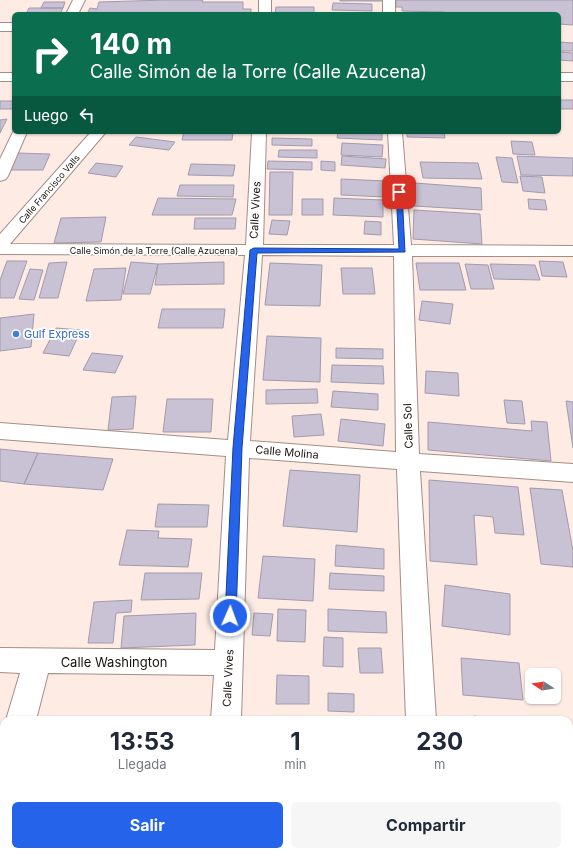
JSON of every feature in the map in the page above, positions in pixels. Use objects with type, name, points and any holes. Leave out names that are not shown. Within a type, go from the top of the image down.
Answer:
[{"type":"street","points":[[73,12],[79,0]]},
{"type":"street","points":[[265,0],[265,12]]},
{"type":"street","points":[[389,0],[389,12]]},
{"type":"street","points":[[0,26],[12,27]]},
{"type":"street","points":[[0,77],[12,77]]},
{"type":"street","points":[[561,77],[573,77]]},
{"type":"street","name":"Calle Francisco Valls","points":[[0,245],[96,134]]},
{"type":"street","name":"Calle Vives","points":[[226,716],[238,448],[254,250],[259,134]]},
{"type":"street","name":"Calle Sol","points":[[394,134],[403,251],[408,463],[421,716]]},
{"type":"street","points":[[0,138],[19,135]]},
{"type":"street","points":[[0,176],[19,135]]},
{"type":"street","name":"Calle Simón de la Torre (Calle Azucena)","points":[[0,249],[573,251]]},
{"type":"street","name":"Calle Molina","points":[[0,431],[238,448],[408,463],[573,473]]},
{"type":"street","name":"Calle Washington","points":[[0,660],[228,663]]},
{"type":"street","points":[[22,716],[37,661]]},
{"type":"building","points":[[203,0],[202,2],[243,2],[243,9],[251,9],[251,12],[88,12],[90,8],[97,9],[99,2]]},
{"type":"building","points":[[382,0],[382,1],[340,1]]},
{"type":"building","points":[[396,0],[573,0],[573,25],[561,24],[561,12],[402,11],[402,7],[396,7]]},
{"type":"building","points":[[44,2],[65,2],[63,8],[41,8]]},
{"type":"building","points":[[333,3],[372,4],[372,11],[332,10]]},
{"type":"building","points":[[276,7],[314,7],[314,12],[275,12]]},
{"type":"building","points":[[29,8],[63,8],[61,12],[27,12]]},
{"type":"building","points":[[561,42],[573,43],[573,51],[561,51]]},
{"type":"building","points":[[561,52],[573,53],[573,61],[561,60]]},
{"type":"building","points":[[561,100],[573,100],[573,109],[561,109]]},
{"type":"building","points":[[0,101],[12,101],[12,109],[0,109]]},
{"type":"building","points":[[7,119],[0,133],[0,120]]},
{"type":"building","points":[[184,134],[233,134],[232,140],[182,140]]},
{"type":"building","points":[[338,134],[382,134],[382,140],[337,138]]},
{"type":"building","points":[[407,134],[444,134],[445,138],[407,137]]},
{"type":"building","points":[[136,137],[175,142],[169,150],[129,145]]},
{"type":"building","points":[[272,138],[312,139],[312,146],[272,145]]},
{"type":"building","points":[[511,141],[532,142],[535,155],[513,154]]},
{"type":"building","points":[[342,143],[383,145],[382,157],[341,155]]},
{"type":"building","points":[[279,150],[317,150],[317,158],[278,157]]},
{"type":"building","points":[[17,153],[50,154],[43,170],[9,170]]},
{"type":"building","points":[[342,156],[386,159],[385,168],[341,165]]},
{"type":"building","points":[[517,156],[573,158],[573,176],[521,175]]},
{"type":"building","points":[[496,157],[512,158],[518,183],[502,182]]},
{"type":"building","points":[[268,161],[312,162],[312,170],[267,169]]},
{"type":"building","points":[[321,161],[335,162],[335,171],[321,170]]},
{"type":"building","points":[[420,162],[478,163],[482,179],[423,178]]},
{"type":"building","points":[[96,163],[123,166],[116,177],[88,173]]},
{"type":"building","points":[[191,164],[235,165],[233,176],[188,175]]},
{"type":"building","points":[[270,172],[293,172],[292,215],[269,215]]},
{"type":"building","points":[[520,176],[542,177],[545,193],[523,191]]},
{"type":"building","points":[[341,179],[385,181],[385,197],[341,195]]},
{"type":"building","points":[[415,183],[481,188],[482,210],[414,206]]},
{"type":"building","points":[[180,185],[234,185],[233,197],[177,196]]},
{"type":"building","points":[[158,198],[236,199],[232,215],[152,215]]},
{"type":"building","points":[[334,198],[383,200],[383,217],[333,215]]},
{"type":"building","points":[[302,199],[323,199],[323,215],[302,215]]},
{"type":"building","points":[[528,199],[545,200],[547,210],[529,209]]},
{"type":"building","points":[[414,210],[480,214],[482,244],[413,239]]},
{"type":"building","points":[[106,217],[101,242],[54,243],[61,218]]},
{"type":"building","points":[[195,218],[236,218],[235,229],[194,229]]},
{"type":"building","points":[[272,220],[290,221],[287,235],[269,234]]},
{"type":"building","points":[[365,221],[381,222],[381,235],[364,234]]},
{"type":"building","points":[[7,261],[27,261],[14,298],[0,298],[0,280]]},
{"type":"building","points":[[539,261],[563,262],[567,277],[542,276]]},
{"type":"building","points":[[67,262],[58,298],[39,298],[49,263]]},
{"type":"building","points":[[131,262],[158,264],[150,294],[123,294]]},
{"type":"building","points":[[224,262],[224,284],[155,285],[158,264]]},
{"type":"building","points":[[270,263],[322,265],[320,306],[265,305]]},
{"type":"building","points":[[416,263],[459,263],[466,290],[420,290]]},
{"type":"building","points":[[465,264],[488,265],[494,289],[471,289]]},
{"type":"building","points":[[490,264],[535,265],[540,280],[494,279]]},
{"type":"building","points":[[126,268],[121,300],[86,301],[94,269]]},
{"type":"building","points":[[341,268],[372,268],[375,294],[343,294]]},
{"type":"building","points":[[30,269],[43,270],[34,300],[19,299]]},
{"type":"building","points":[[422,301],[453,304],[450,324],[419,320]]},
{"type":"building","points":[[162,309],[225,309],[223,328],[158,328]]},
{"type":"building","name":"Gulf Express","points":[[34,314],[31,347],[0,351],[0,318]]},
{"type":"building","points":[[56,328],[81,330],[69,356],[43,353]]},
{"type":"building","points":[[267,336],[321,338],[320,382],[263,380]]},
{"type":"building","points":[[336,348],[383,349],[383,359],[336,358]]},
{"type":"building","points":[[92,353],[123,356],[115,373],[83,370]]},
{"type":"building","points":[[332,365],[383,366],[384,384],[331,382]]},
{"type":"building","points":[[426,371],[458,373],[459,396],[425,393]]},
{"type":"building","points":[[317,389],[318,403],[266,404],[266,390]]},
{"type":"building","points":[[333,391],[378,394],[378,410],[331,407]]},
{"type":"building","points":[[136,396],[133,429],[108,430],[112,397]]},
{"type":"building","points":[[167,399],[213,399],[211,432],[163,432]]},
{"type":"building","points":[[504,400],[522,401],[525,424],[507,423]]},
{"type":"building","points":[[566,401],[573,402],[573,448]]},
{"type":"building","points":[[321,414],[324,435],[294,437],[292,416]]},
{"type":"building","points":[[341,419],[385,424],[383,446],[338,441]]},
{"type":"building","points":[[531,421],[547,422],[551,461],[428,450],[428,422],[532,431]]},
{"type":"building","points":[[0,449],[38,453],[24,484],[0,481]]},
{"type":"building","points":[[38,453],[113,459],[103,490],[24,484]]},
{"type":"building","points":[[290,470],[360,475],[357,532],[283,526]]},
{"type":"building","points":[[429,480],[518,487],[524,535],[495,533],[493,517],[474,515],[477,565],[430,561]]},
{"type":"building","points":[[530,488],[562,490],[573,551],[573,567],[541,564]]},
{"type":"building","points":[[158,504],[209,505],[207,527],[155,527]]},
{"type":"building","points":[[127,530],[159,531],[158,538],[192,539],[188,567],[119,565]]},
{"type":"building","points":[[336,545],[384,549],[384,569],[335,566]]},
{"type":"building","points":[[263,556],[315,559],[313,601],[258,598]]},
{"type":"building","points":[[145,573],[202,573],[199,599],[141,600]]},
{"type":"building","points":[[330,573],[384,576],[384,591],[329,589]]},
{"type":"building","points":[[445,585],[510,594],[510,635],[442,626]]},
{"type":"building","points":[[132,600],[131,612],[116,613],[113,643],[88,643],[94,602]]},
{"type":"building","points":[[278,609],[306,610],[305,642],[277,641]]},
{"type":"building","points":[[328,609],[386,612],[387,633],[328,631]]},
{"type":"building","points":[[196,613],[195,645],[121,648],[124,616]]},
{"type":"building","points":[[254,613],[273,614],[270,636],[252,635]]},
{"type":"building","points":[[324,637],[343,638],[343,667],[323,666]]},
{"type":"building","points":[[358,648],[381,648],[383,673],[360,673]]},
{"type":"building","points":[[461,658],[519,663],[523,700],[463,695]]},
{"type":"building","points":[[277,675],[309,676],[309,704],[276,704]]},
{"type":"building","points":[[328,693],[354,694],[354,712],[328,711]]},
{"type":"place","name":"Gulf Express","points":[[16,334]]},
{"type":"route","points":[[230,616],[238,448],[254,250],[403,251],[399,192]]}]
